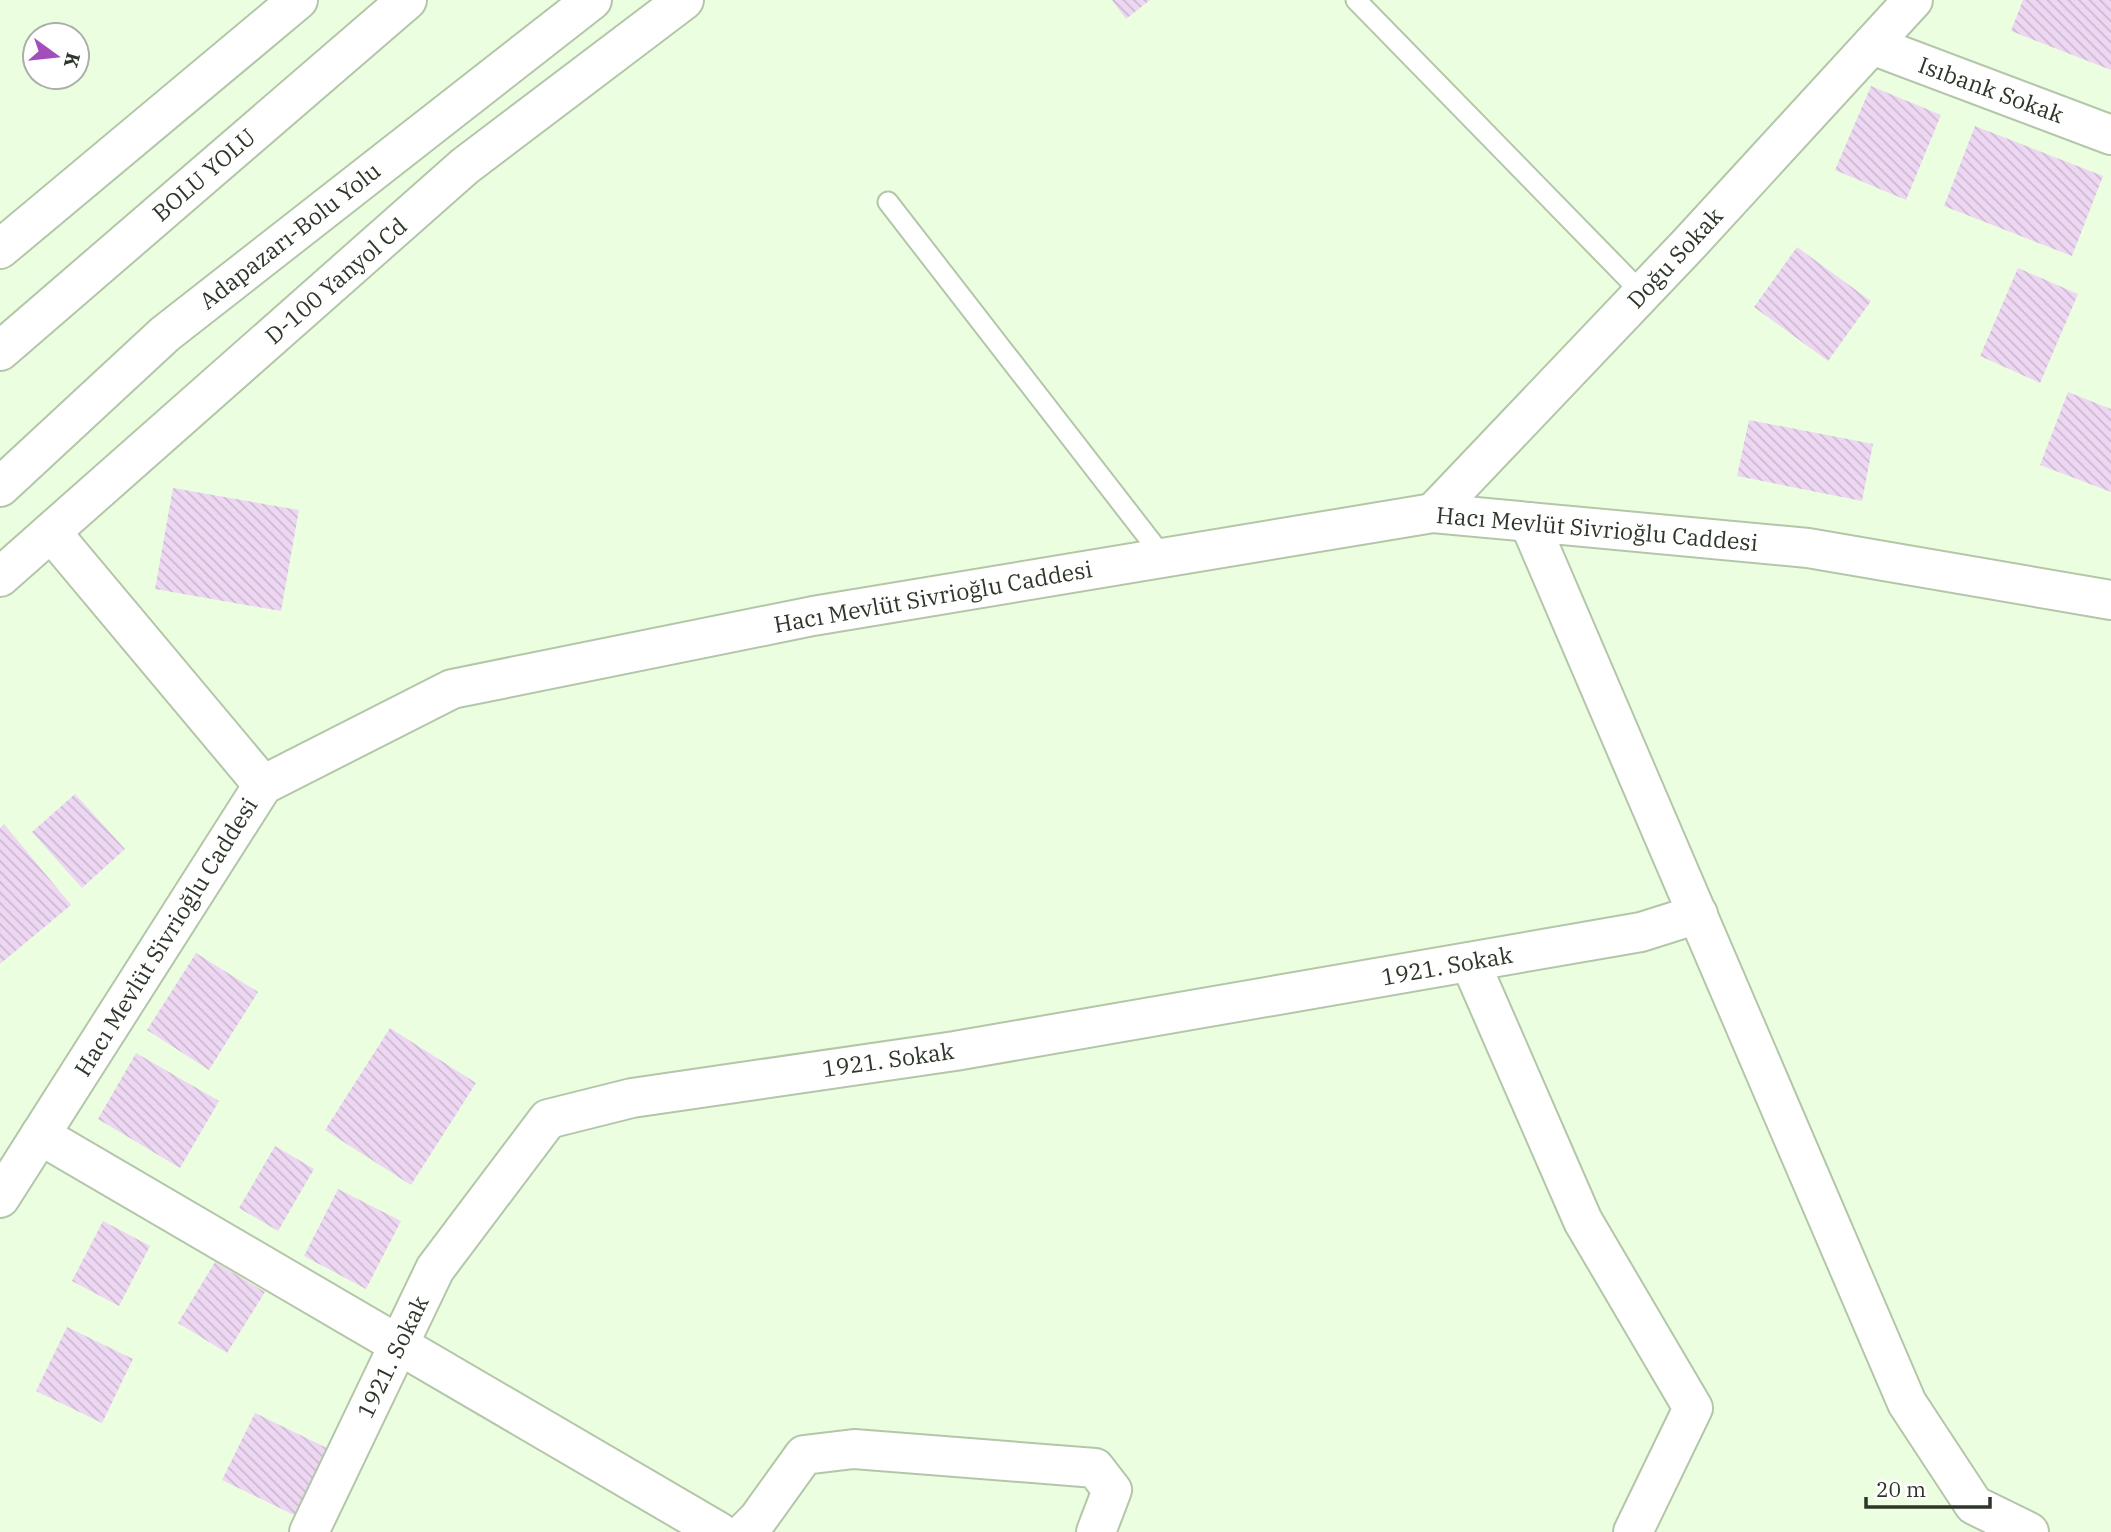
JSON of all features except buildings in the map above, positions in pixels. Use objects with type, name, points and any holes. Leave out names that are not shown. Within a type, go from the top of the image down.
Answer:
[{"type":"main road","points":[[0,249],[298,0]]},
{"type":"main road","name":"BOLU YOLU","points":[[0,351],[407,0]]},
{"type":"main road","name":"Adapazarı-Bolu Yolu","points":[[0,486],[165,334],[592,0]]},
{"type":"main road","name":"D-100 Yanyol Cd","points":[[0,577],[465,166],[684,0]]},
{"type":"main road","name":"Doğu Sokak","points":[[1433,513],[1642,293],[1913,0]]},
{"type":"main road","name":"Isıbank Sokak","points":[[1872,45],[2111,135]]},
{"type":"main road","name":"Hacı Mevlüt Sivrioğlu Caddesi","points":[[0,1198],[263,785],[452,689],[813,616],[1433,513],[1808,548],[2111,600]]},
{"type":"main road","points":[[1529,522],[1907,1403],[1974,1505],[2029,1532]]},
{"type":"main road","points":[[51,532],[263,785]]},
{"type":"main road","name":"1921. Sokak","points":[[309,1532],[435,1269],[548,1119],[632,1098],[955,1051],[1641,932],[1698,914]]},
{"type":"main road","points":[[1470,962],[1583,1221],[1693,1408],[1633,1532]]},
{"type":"main road","points":[[40,1135],[719,1532]]},
{"type":"main road","points":[[745,1532],[804,1455],[854,1449],[1096,1468],[1112,1490],[1096,1532]]},
{"type":"lane","points":[[1356,0],[1642,293]]},
{"type":"lane","points":[[888,202],[1164,558]]}]
